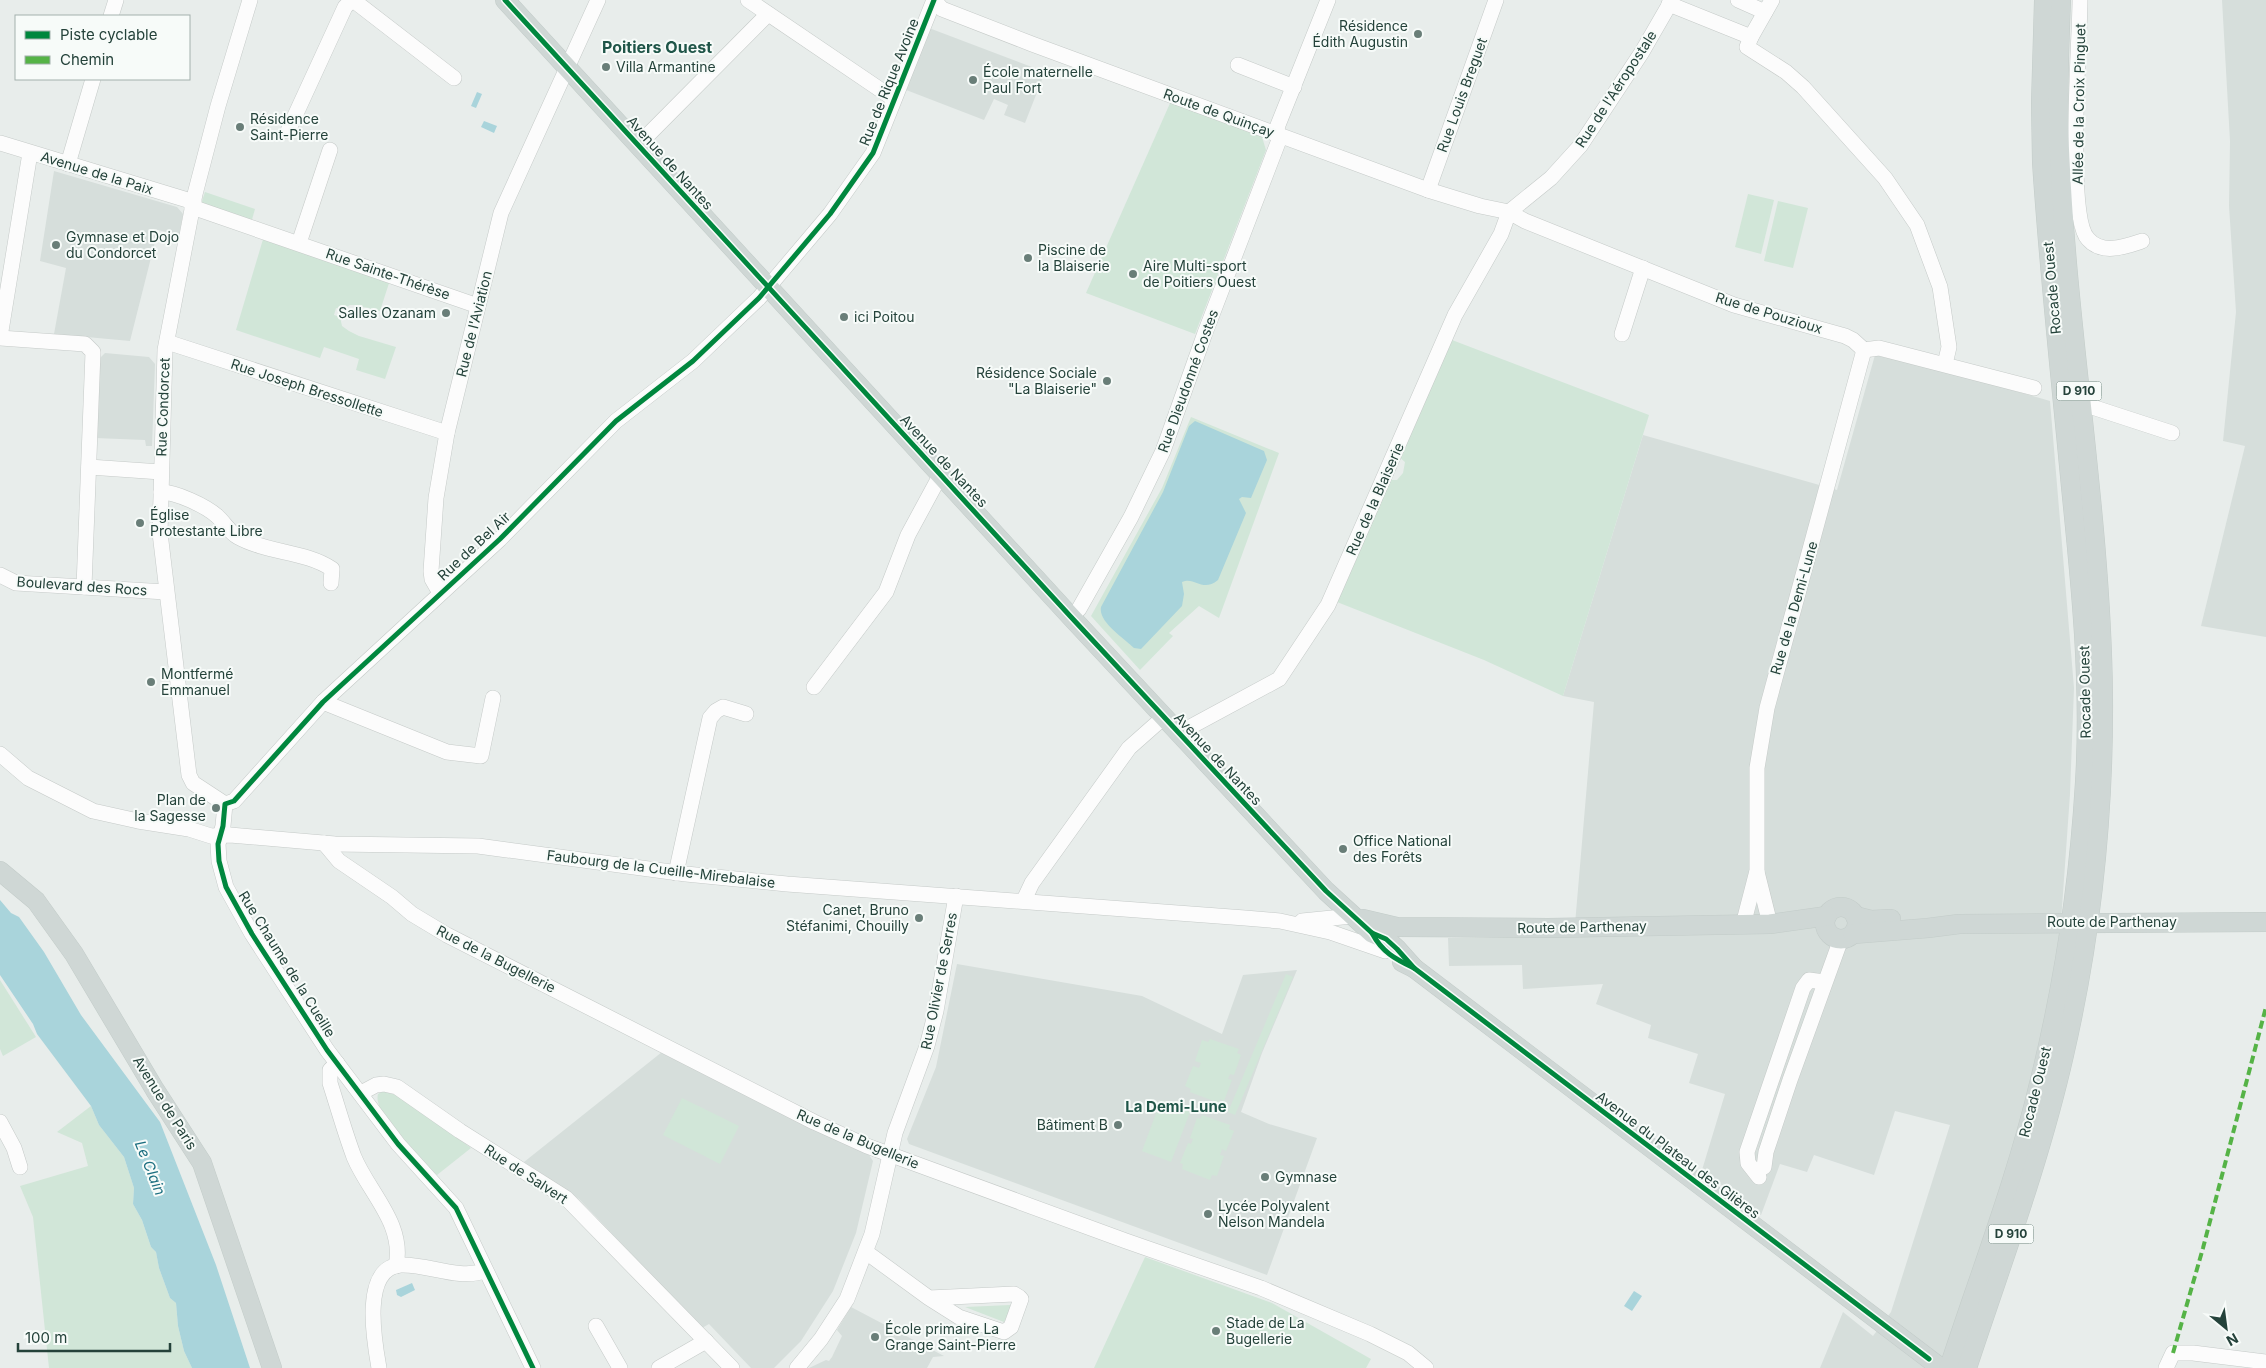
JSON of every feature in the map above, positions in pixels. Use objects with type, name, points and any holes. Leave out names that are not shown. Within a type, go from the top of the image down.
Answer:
[{"type":"main road","name":"Avenue de Nantes","points":[[505,0],[1071,617],[1326,891],[1372,933]]},
{"type":"main road","name":"Rocade Ouest","points":[[2044,0],[2041,94],[2042,162],[2080,581],[2086,673],[2085,780],[2079,853],[2079,922]]},
{"type":"main road","name":"Rocade Ouest","points":[[1949,1368],[2011,1181],[2037,1090],[2058,993],[2079,922],[2099,813],[2103,696],[2100,606],[2080,403],[2060,162],[2058,106],[2061,0]]},
{"type":"main road","name":"Avenue de Paris","points":[[0,871],[36,901],[74,954],[155,1090],[202,1163],[272,1368]]},
{"type":"main road","name":"Route de Parthenay","points":[[1352,916],[1393,927],[1770,924],[1841,927],[1871,920],[1938,918],[1959,924],[2266,922]]},
{"type":"main road","name":"D 910","points":[[1967,1368],[2041,1140],[2064,1058],[2079,922]]},
{"type":"main road","name":"Route de Parthenay","points":[[1372,933],[1393,927]]},
{"type":"main road","name":"Avenue du Plateau des Glières","points":[[1372,933],[1379,946],[1394,958],[1414,968],[1941,1368]]},
{"type":"main road","name":"Avenue du Plateau des Glières","points":[[1372,933],[1386,939],[1414,968]]},
{"type":"street","points":[[111,15],[116,0]]},
{"type":"street","name":"Rue Condorcet","points":[[230,802],[190,779],[160,533],[161,492],[166,342],[193,204],[218,106],[250,0]]},
{"type":"street","points":[[288,131],[345,7],[352,0],[454,78]]},
{"type":"street","name":"Rue de l'Aviation","points":[[440,593],[432,579],[431,571],[436,498],[447,433],[501,212],[598,0]]},
{"type":"street","points":[[748,0],[894,99]]},
{"type":"street","name":"Route de Quinçay","points":[[934,0],[942,9],[1276,134],[1428,190],[1480,206],[1509,212]]},
{"type":"street","name":"Rue de Rique Avoine","points":[[767,286],[830,214],[873,153],[934,0]]},
{"type":"street","name":"Rue Louis Breguet","points":[[1428,190],[1496,0]]},
{"type":"street","points":[[1738,0],[1769,6],[1747,47],[1786,72],[1803,88],[1886,178],[1917,226],[1940,287],[1949,347],[1945,364]]},
{"type":"street","name":"Allée de la Croix Pinguet","points":[[2080,0],[2076,168],[2081,226],[2088,239],[2100,247],[2114,249],[2142,241]]},
{"type":"street","name":"Rue Dieudonné Costes","points":[[1071,617],[1082,604],[1132,517],[1163,451],[1205,333],[1279,140],[1276,134],[1294,88],[1322,2]]},
{"type":"street","points":[[1670,2],[1751,37]]},
{"type":"street","name":"Rue de l'Aéropostale","points":[[1509,212],[1552,178],[1594,128],[1642,52],[1670,2]]},
{"type":"street","points":[[638,145],[768,14]]},
{"type":"street","points":[[1238,65],[1294,88]]},
{"type":"street","points":[[68,164],[93,80]]},
{"type":"street","name":"Avenue de la Paix","points":[[0,143],[193,204]]},
{"type":"street","points":[[299,243],[330,150]]},
{"type":"street","points":[[30,152],[0,337],[80,343],[91,349],[93,357],[84,587]]},
{"type":"street","name":"Rue Sainte-Thérèse","points":[[193,204],[478,306]]},
{"type":"street","name":"Rue de Pouzioux","points":[[1509,212],[1525,221],[1734,305],[1845,336],[1853,340],[1864,350]]},
{"type":"street","name":"Rue de la Blaiserie","points":[[1179,733],[1279,678],[1328,605],[1455,314],[1501,234],[1509,212]]},
{"type":"street","points":[[1622,334],[1643,268]]},
{"type":"street","name":"Rue de Bel Air","points":[[230,802],[323,702],[500,539],[616,421],[693,361],[759,298],[767,286]]},
{"type":"street","name":"Rue Joseph Bressollette","points":[[166,342],[447,433]]},
{"type":"street","points":[[1864,350],[1879,348],[2034,388]]},
{"type":"street","name":"Rue de la Demi-Lune","points":[[1770,924],[1757,871],[1757,768],[1766,708],[1864,350]]},
{"type":"street","points":[[2080,403],[2172,433]]},
{"type":"street","points":[[89,467],[162,472]]},
{"type":"street","points":[[814,687],[886,592],[908,535],[941,474]]},
{"type":"street","points":[[161,492],[208,508],[238,537],[270,549],[323,563],[332,569],[331,583]]},
{"type":"street","name":"Boulevard des Rocs","points":[[0,575],[16,583],[166,592]]},
{"type":"street","points":[[323,702],[447,752],[481,756],[493,698]]},
{"type":"street","points":[[676,873],[710,718],[723,707],[746,714]]},
{"type":"street","points":[[1164,717],[1130,748],[1032,883],[1024,900],[1280,921],[1316,921],[1335,916],[1352,916]]},
{"type":"street","name":"Faubourg de la Cueille-Mirebalaise","points":[[0,754],[28,778],[93,811],[220,837],[230,835],[367,845],[478,846],[676,873],[808,886],[1024,900]]},
{"type":"street","points":[[220,837],[230,802]]},
{"type":"street","name":"Rue Chaume de la Cueille","points":[[220,837],[218,844],[219,861],[226,887],[252,934],[338,1063],[398,1144],[456,1208],[533,1368]]},
{"type":"street","name":"Rue de la Bugellerie","points":[[324,843],[339,861],[392,897],[412,914],[447,935],[814,1122],[890,1155],[1261,1288],[1370,1334],[1408,1353],[1426,1368]]},
{"type":"street","name":"Rue de la Demi-Lune","points":[[1743,925],[1757,871]]},
{"type":"street","name":"Rue Olivier de Serres","points":[[797,1368],[821,1339],[847,1299],[866,1252],[872,1234],[895,1133],[927,1046],[936,1011],[956,896]]},
{"type":"street","points":[[1280,921],[1330,932],[1385,951]]},
{"type":"street","points":[[1762,1172],[1766,1152],[1841,927]]},
{"type":"street","points":[[1330,932],[1372,933]]},
{"type":"street","points":[[338,1063],[330,1070],[330,1083],[355,1159],[388,1216],[395,1234],[399,1250],[396,1266]]},
{"type":"street","name":"Rue de Salvert","points":[[361,1093],[376,1085],[384,1084],[397,1087],[460,1131],[566,1198],[732,1368]]},
{"type":"street","points":[[0,1122],[14,1148],[20,1167]]},
{"type":"street","points":[[866,1252],[929,1298],[959,1317],[1004,1332],[1011,1327],[1021,1299],[1020,1296],[1014,1294],[929,1298]]},
{"type":"street","points":[[379,1368],[372,1328],[374,1294],[384,1274],[396,1266],[472,1275],[485,1271]]},
{"type":"street","points":[[596,1326],[620,1368]]},
{"type":"street","points":[[659,1368],[706,1341]]},
{"type":"street","points":[[2166,1368],[2172,1353],[2194,1353],[2266,1362]]},
{"type":"shaded area","points":[[2222,0],[2266,0],[2266,637],[2201,626],[2245,446],[2223,441],[2236,312],[2229,206],[2230,141]]},
{"type":"shaded area","name":"École maternelle Paul Fort","points":[[929,28],[1045,72],[1025,123],[1004,115],[1008,105],[994,99],[984,120],[901,88]]},
{"type":"shaded area","points":[[54,171],[177,207],[183,214],[179,235],[158,230],[130,341],[54,334],[66,268],[40,261]]},
{"type":"shaded area","points":[[105,353],[149,357],[155,364],[152,446],[146,446],[145,440],[95,438],[100,358]]},
{"type":"shaded area","points":[[1875,355],[1977,380],[2050,401],[2074,688],[2070,794],[2058,964],[2026,1106],[1941,1368],[1820,1368],[1843,1312],[1873,1336],[1891,1312],[1950,1125],[1895,1111],[1874,1175],[1814,1155],[1807,1172],[1780,1164],[1761,1215],[1702,1170],[1725,1094],[1689,1083],[1698,1054],[1648,1038],[1651,1025],[1596,1004],[1603,984],[1523,989],[1522,965],[1449,966],[1448,938],[1574,936],[1594,702],[1563,696],[1643,435],[1837,490]]},
{"type":"shaded area","points":[[957,964],[1142,996],[1222,1034],[1243,975],[1297,970],[1262,1053],[1241,1112],[1269,1124],[1317,1138],[1267,1275],[909,1144],[907,1139],[936,1067]]},
{"type":"shaded area","points":[[662,1052],[869,1155],[873,1161],[856,1233],[833,1291],[801,1341],[774,1368],[751,1368],[709,1324],[702,1328],[579,1199],[524,1162]]},
{"type":"shaded area","name":"École primaire La Grange Saint-Pierre","points":[[851,1307],[944,1356],[933,1357],[927,1368],[809,1368],[826,1360],[829,1361],[832,1357],[842,1336],[837,1330]]},
{"type":"green space","points":[[1171,101],[1262,137],[1266,150],[1195,334],[1086,293]]},
{"type":"green space","points":[[205,192],[255,209],[251,223],[200,207]]},
{"type":"green space","points":[[1748,194],[1774,200],[1761,254],[1735,247]]},
{"type":"green space","points":[[1778,201],[1808,208],[1793,268],[1764,261]]},
{"type":"green space","points":[[264,236],[390,280],[380,311],[370,310],[370,308],[362,307],[361,305],[350,305],[342,310],[336,308],[334,315],[340,317],[342,326],[349,331],[359,336],[396,347],[385,379],[356,370],[359,359],[324,347],[320,358],[236,330]]},
{"type":"green space","points":[[1452,340],[1649,415],[1563,696],[1484,660],[1337,602],[1390,480],[1397,480],[1403,473],[1405,462],[1399,457]]},
{"type":"green space","points":[[1191,417],[1279,453],[1219,618],[1199,606],[1169,633],[1173,636],[1140,670],[1091,616],[1162,488]]},
{"type":"green space","points":[[1286,974],[1293,977],[1235,1115],[1228,1112]]},
{"type":"green space","points":[[0,980],[36,1037],[3,1056],[0,1049]]},
{"type":"green space","points":[[1210,1039],[1239,1049],[1237,1053],[1241,1055],[1234,1075],[1230,1074],[1228,1079],[1232,1080],[1224,1101],[1220,1099],[1219,1103],[1190,1092],[1191,1089],[1185,1086],[1193,1066],[1199,1068],[1201,1063],[1195,1061],[1202,1040],[1208,1042]]},
{"type":"green space","points":[[383,1091],[402,1097],[471,1148],[437,1175],[390,1125],[378,1103],[378,1094]]},
{"type":"green space","points":[[682,1098],[739,1126],[720,1164],[663,1135]]},
{"type":"green space","points":[[1161,1100],[1190,1112],[1171,1162],[1142,1151]]},
{"type":"green space","points":[[91,1106],[99,1125],[124,1157],[134,1188],[133,1204],[142,1220],[151,1247],[156,1252],[159,1268],[170,1298],[176,1303],[178,1326],[184,1351],[192,1368],[49,1368],[33,1217],[20,1186],[88,1166],[82,1143],[57,1132]]},
{"type":"green space","points":[[1202,1115],[1230,1125],[1229,1129],[1234,1131],[1226,1151],[1222,1149],[1220,1155],[1224,1156],[1217,1176],[1212,1175],[1210,1180],[1182,1169],[1183,1164],[1180,1163],[1188,1143],[1191,1144],[1193,1139],[1190,1138],[1197,1118],[1200,1119]]},
{"type":"green space","name":"Stade de La Bugellerie","points":[[1145,1257],[1272,1303],[1371,1359],[1366,1368],[1094,1368]]},
{"type":"green space","points":[[1010,1305],[1011,1308],[1004,1322],[965,1307]]},
{"type":"water","points":[[477,92],[482,94],[476,108],[471,106]]},
{"type":"water","points":[[484,121],[497,126],[494,133],[481,127]]},
{"type":"water","points":[[1195,421],[1264,451],[1267,460],[1251,498],[1242,497],[1239,499],[1246,513],[1218,580],[1207,585],[1191,581],[1182,582],[1184,594],[1182,606],[1141,649],[1134,648],[1107,624],[1101,613],[1101,607],[1163,492],[1189,426]]},
{"type":"water","name":"Le Clain","points":[[0,900],[11,913],[19,917],[44,952],[81,1015],[160,1122],[216,1265],[250,1368],[192,1368],[184,1351],[178,1326],[176,1303],[170,1298],[159,1268],[156,1252],[151,1247],[142,1220],[133,1204],[134,1188],[124,1157],[99,1125],[91,1106],[37,1034],[33,1024],[0,975]]},
{"type":"water","points":[[412,1283],[415,1290],[401,1297],[397,1295],[396,1290]]},
{"type":"water","points":[[1634,1291],[1642,1296],[1632,1311],[1624,1306]]},
{"type":"marked path","points":[[2173,1353],[2203,1248],[2266,1007]]},
{"type":"cycle path","points":[[505,0],[1071,617],[1326,891],[1372,933],[1386,939],[1414,968]]},
{"type":"cycle path","points":[[533,1368],[456,1208],[398,1144],[327,1050],[252,934],[226,887],[219,861],[218,844],[223,826],[225,804],[234,801],[323,702],[500,539],[616,421],[693,361],[759,298],[830,214],[873,153],[934,0]]},
{"type":"cycle path","points":[[1372,933],[1380,945],[1390,954],[1414,968],[1929,1359]]},
{"type":"place","name":"Résidence Édith Augustin","points":[[1418,34]]},
{"type":"place","name":"Villa Armantine","points":[[606,67]]},
{"type":"place","name":"École maternelle Paul Fort","points":[[973,80]]},
{"type":"place","name":"Résidence Saint-Pierre","points":[[240,127]]},
{"type":"place","name":"Gymnase et Dojo du Condorcet","points":[[56,245]]},
{"type":"place","name":"Piscine de la Blaiserie","points":[[1028,258]]},
{"type":"place","name":"Aire Multi-sport de Poitiers Ouest","points":[[1133,274]]},
{"type":"place","name":"Salles Ozanam","points":[[446,313]]},
{"type":"place","name":"ici Poitou","points":[[844,317]]},
{"type":"place","name":"Résidence Sociale \"La Blaiserie\"","points":[[1107,381]]},
{"type":"place","name":"Église Protestante Libre","points":[[140,523]]},
{"type":"place","name":"Montfermé Emmanuel","points":[[151,682]]},
{"type":"place","name":"Plan de la Sagesse","points":[[216,808]]},
{"type":"place","name":"Office National des Forêts","points":[[1343,849]]},
{"type":"place","name":"Canet, Bruno Stéfanimi, Chouilly","points":[[919,918]]},
{"type":"place","name":"Bâtiment B","points":[[1118,1125]]},
{"type":"place","name":"Gymnase","points":[[1265,1177]]},
{"type":"place","name":"Lycée Polyvalent Nelson Mandela","points":[[1208,1214]]},
{"type":"place","name":"Stade de La Bugellerie","points":[[1216,1331]]},
{"type":"place","name":"École primaire La Grange Saint-Pierre","points":[[875,1337]]},
{"type":"district","name":"Poitiers Ouest","points":[[657,47]]},
{"type":"district","name":"La Demi-Lune","points":[[1176,1107]]}]
